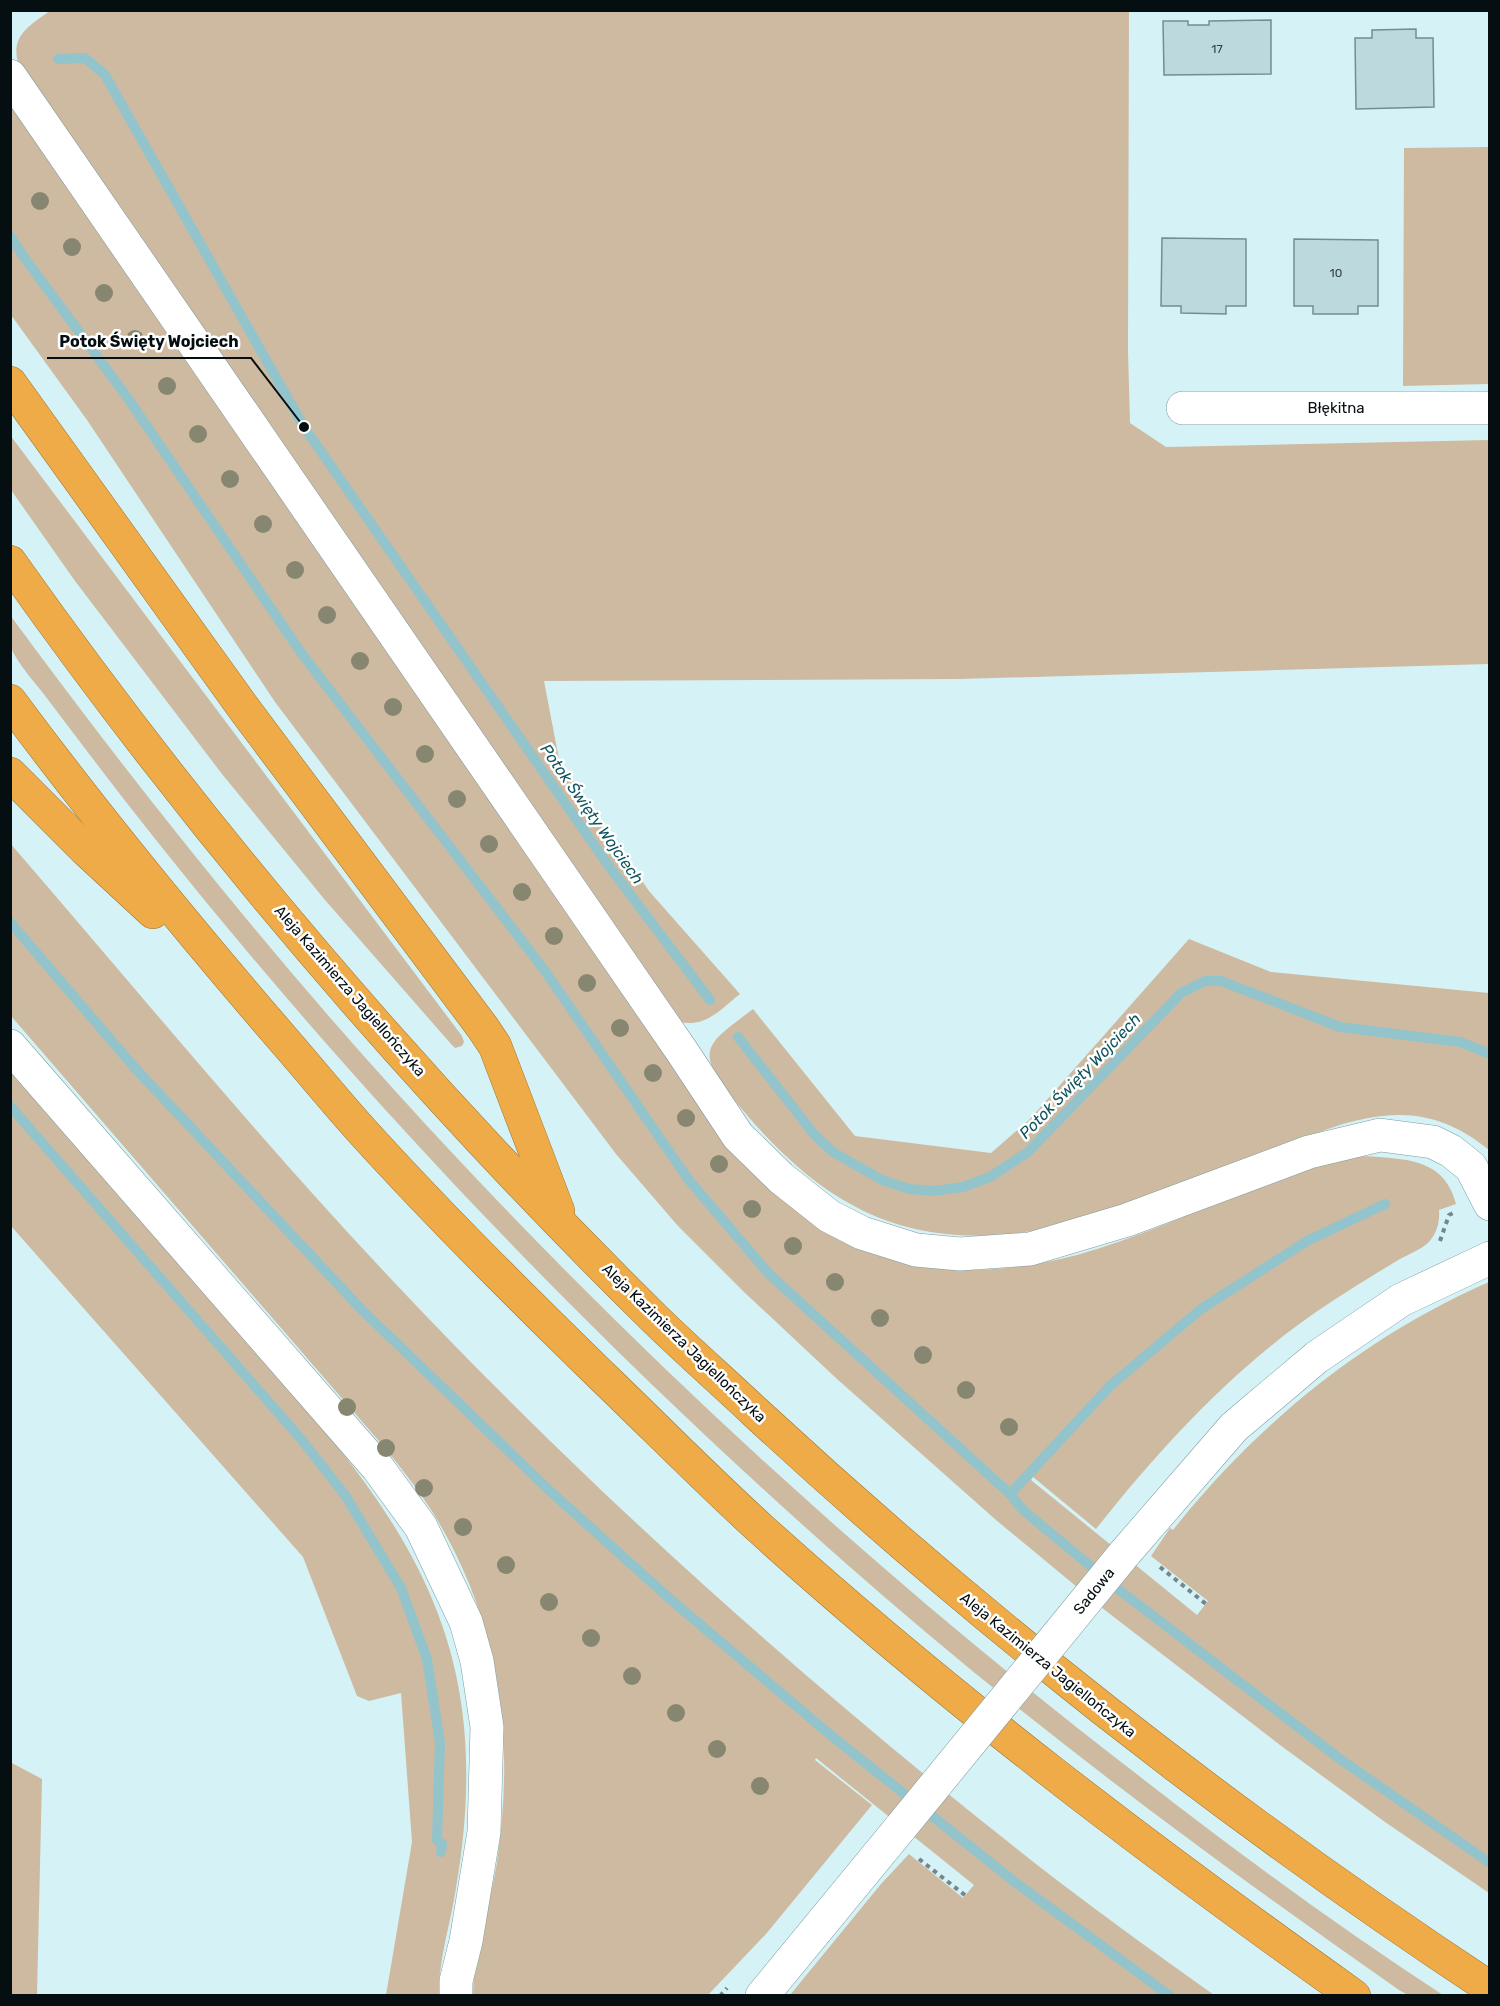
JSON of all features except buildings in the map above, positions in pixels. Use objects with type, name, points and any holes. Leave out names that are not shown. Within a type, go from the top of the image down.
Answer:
[{"type":"highway","points":[[10,383],[245,710],[495,1046],[562,1224]]},
{"type":"highway","name":"Aleja Kazimierza Jagiellończyka","points":[[10,562],[140,738],[305,941],[397,1047],[562,1224],[657,1321],[809,1462],[968,1600],[1085,1696],[1220,1800],[1406,1932],[1490,1988]]},
{"type":"highway","points":[[10,701],[74,786],[163,897],[361,1130],[493,1270],[699,1470],[761,1529],[936,1679],[1046,1768],[1217,1898],[1354,1995]]},
{"type":"highway","points":[[10,774],[86,850],[245,996]]},
{"type":"street","points":[[10,76],[654,1010],[738,1136],[781,1178],[829,1216],[862,1233],[916,1250],[960,1254],[1030,1249],[1127,1220],[1309,1152],[1380,1135],[1433,1142],[1451,1151],[1471,1167],[1490,1204]]},
{"type":"street","name":"Błękitna","points":[[1183,408],[1490,408]]},
{"type":"street","points":[[10,1046],[378,1468],[422,1527],[466,1622],[477,1661],[487,1727],[484,1832],[466,1941],[456,1981],[456,1995]]},
{"type":"street","name":"Sadowa","points":[[762,1995],[1124,1554],[1234,1427],[1317,1357],[1401,1300],[1490,1258]]},
{"type":"path","points":[[1157,1564],[1206,1605]]},
{"type":"path","points":[[917,1857],[966,1896]]},
{"type":"shaded area","points":[[51,10],[1129,11],[1128,351],[1130,423],[1166,447],[1489,440],[1489,664],[960,679],[544,681],[559,759],[649,891],[740,994],[720,1011],[706,1019],[698,1022],[680,1022],[18,62],[16,53],[20,37],[30,25]]},
{"type":"shaded area","points":[[10,100],[724,1135],[942,1269],[1010,1268],[1044,1263],[1099,1249],[1287,1175],[1341,1159],[1369,1156],[1413,1162],[1432,1169],[1447,1182],[1456,1204],[1439,1210],[1437,1228],[1428,1243],[1334,1300],[1267,1349],[1206,1404],[1177,1434],[1096,1529],[1033,1477],[1031,1480],[1197,1615],[1208,1601],[1151,1556],[1170,1528],[1173,1530],[1241,1454],[1316,1386],[1399,1328],[1489,1282],[1489,1893],[1385,1822],[1280,1745],[1106,1611],[996,1520],[837,1379],[744,1292],[678,1226],[616,1154],[275,702],[87,420],[11,315]]},
{"type":"shaded area","points":[[1489,147],[1489,384],[1403,386],[1404,148]]},
{"type":"shaded area","points":[[10,435],[462,1036],[464,1042],[462,1046],[455,1048],[451,1044],[325,900],[222,774],[75,581],[11,490]]},
{"type":"shaded area","points":[[10,615],[170,825],[339,1028],[536,1241],[699,1401],[869,1555],[1044,1701],[1248,1859],[1325,1915],[1443,1995],[1408,1995],[1399,1990],[1114,1783],[909,1618],[749,1476],[658,1390],[481,1213],[312,1028],[231,932],[139,818],[22,666],[11,645]]},
{"type":"shaded area","points":[[10,843],[246,1119],[343,1227],[470,1361],[549,1440],[713,1594],[883,1741],[1058,1881],[1214,1995],[790,1995],[881,1884],[909,1854],[963,1898],[974,1885],[816,1758],[815,1760],[872,1805],[766,1934],[708,1995],[473,1995],[479,1945],[497,1862],[504,1771],[503,1727],[497,1683],[488,1641],[475,1599],[457,1557],[435,1516],[384,1447],[11,1016]]},
{"type":"shaded area","points":[[1189,939],[1271,972],[1489,993],[1489,1150],[1458,1129],[1436,1120],[1399,1115],[1381,1116],[1346,1123],[1169,1191],[1051,1227],[987,1236],[942,1234],[877,1217],[822,1186],[790,1160],[748,1116],[722,1084],[713,1070],[710,1059],[711,1049],[716,1040],[753,1009],[855,1136],[991,1153],[1030,1119]]},
{"type":"shaded area","points":[[10,1068],[337,1446],[372,1493],[404,1542],[430,1594],[450,1649],[462,1709],[466,1754],[466,1799],[462,1844],[443,1956],[439,1995],[386,1995],[412,1842],[401,1693],[369,1701],[357,1696],[303,1557],[11,1226]]},
{"type":"shaded area","points":[[10,1762],[42,1779],[37,1995],[11,1995]]},
{"type":"waterway","name":"Potok Święty Wojciech","points":[[58,59],[85,58],[105,75],[304,427],[608,865],[710,1000]]},
{"type":"waterway","points":[[10,236],[127,397],[302,654],[545,971],[688,1179],[769,1274],[1010,1494],[1023,1510],[1118,1589],[1340,1759],[1490,1863]]},
{"type":"waterway","points":[[10,922],[135,1068],[363,1311],[550,1491],[670,1599],[834,1738],[1015,1882],[1170,1996]]},
{"type":"waterway","name":"Potok Święty Wojciech","points":[[738,1037],[813,1133],[833,1152],[882,1180],[909,1189],[934,1191],[963,1187],[990,1177],[1028,1152],[1181,993],[1205,981],[1221,981],[1340,1027],[1460,1042],[1490,1054]]},
{"type":"waterway","points":[[10,1106],[301,1439],[345,1495],[401,1588],[427,1659],[440,1743],[437,1840],[442,1844],[441,1852]]},
{"type":"waterway","points":[[1010,1494],[1111,1385],[1201,1309],[1307,1241],[1385,1204]]},
{"type":"place","name":"Potok Święty Wojciech","points":[[304,427]]}]
